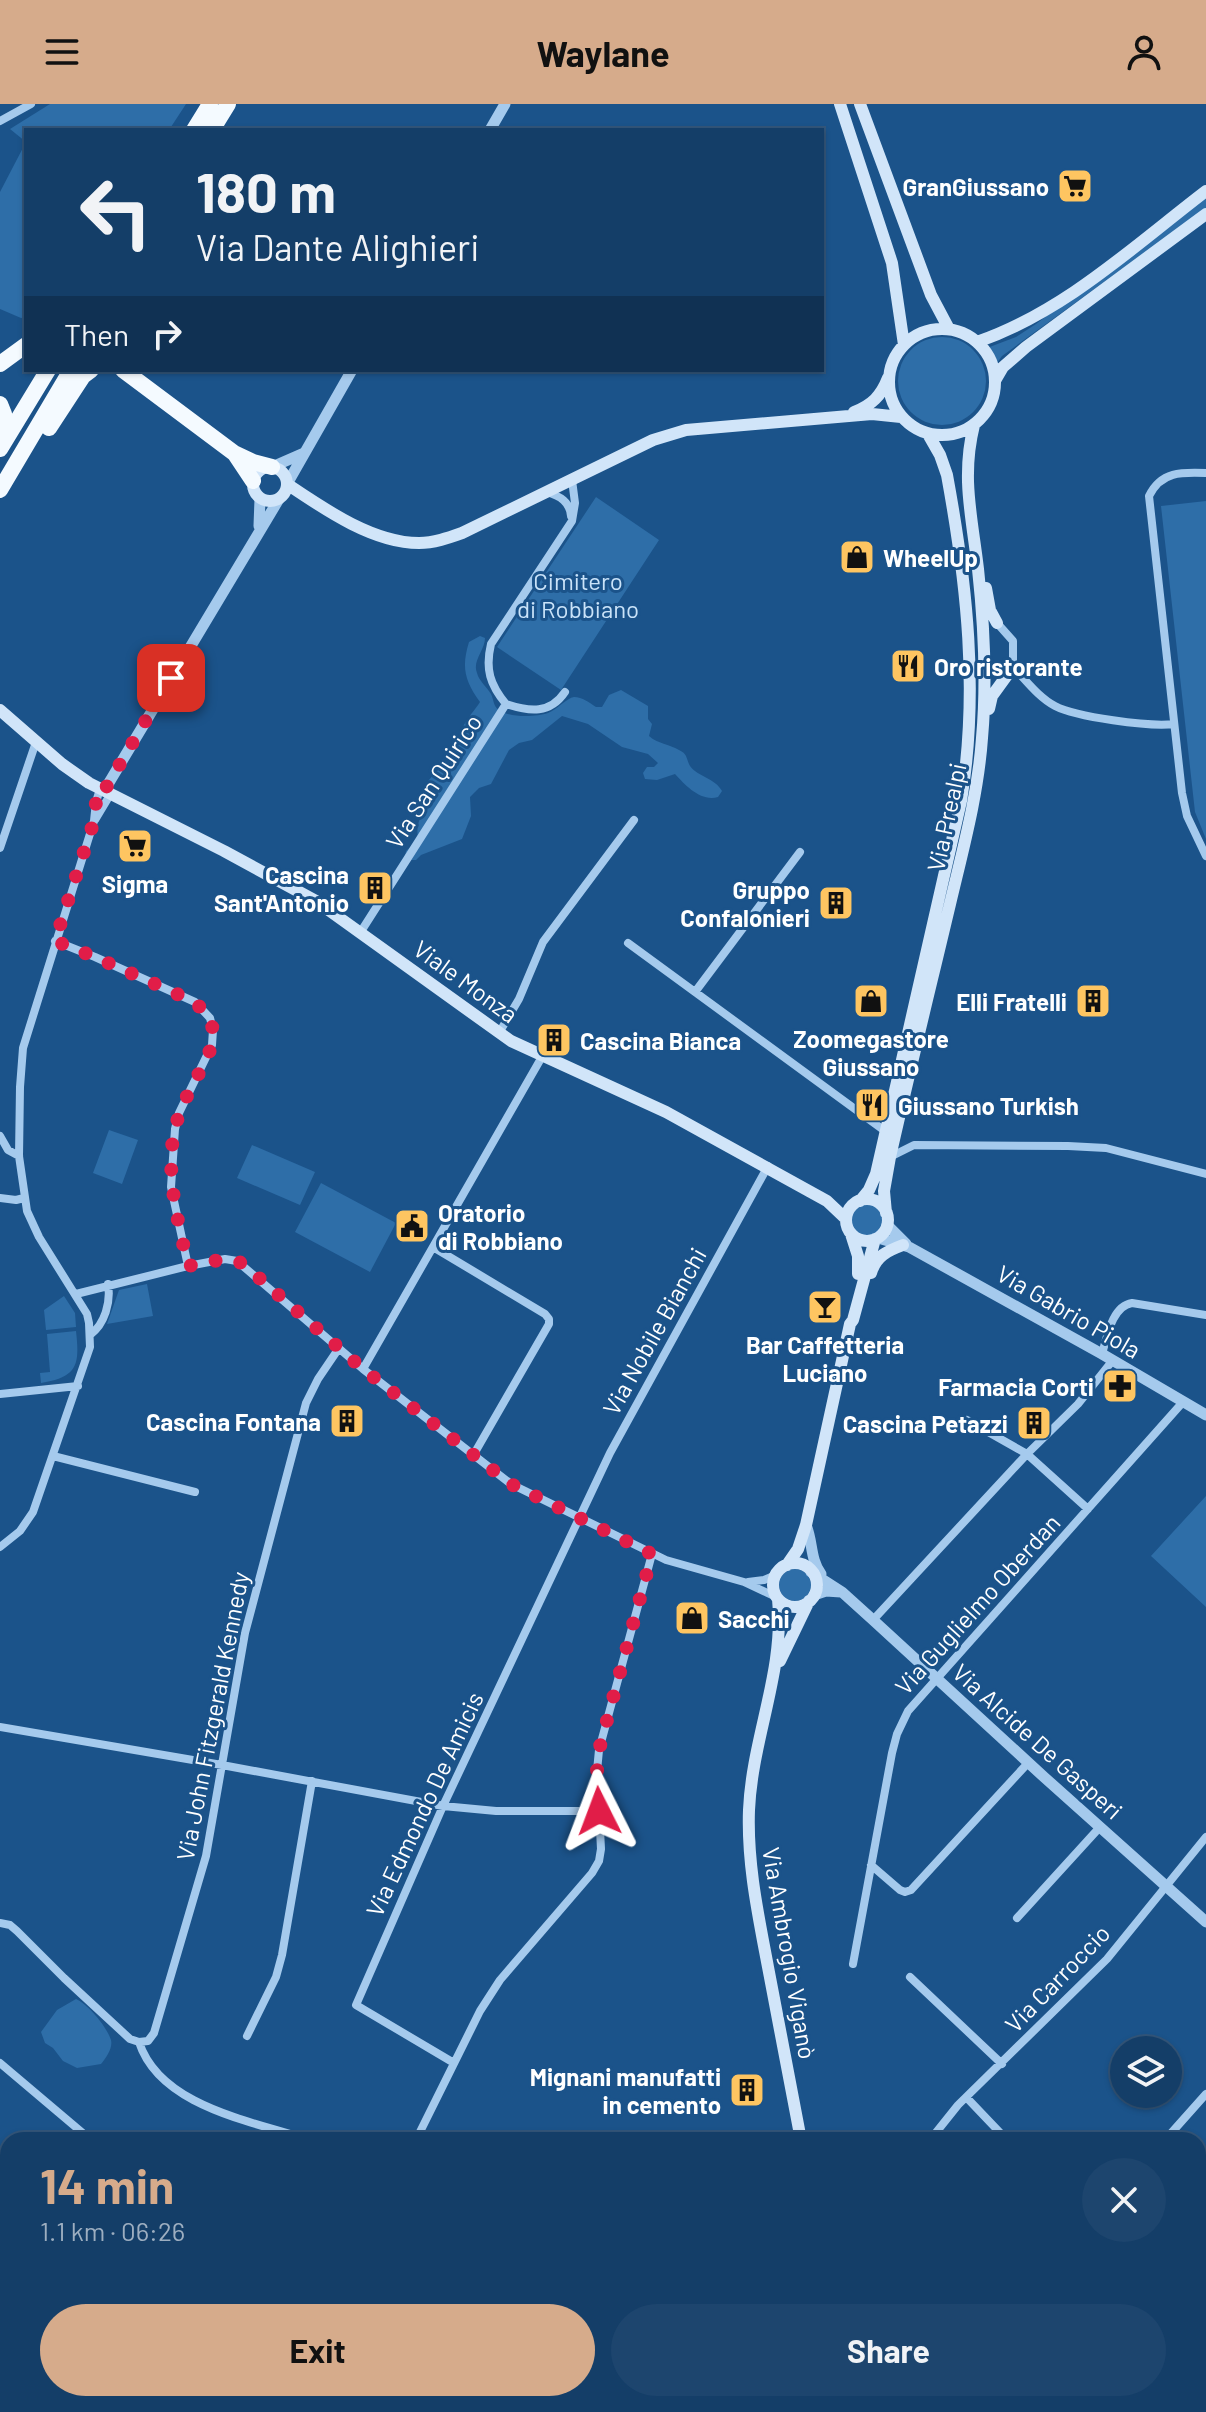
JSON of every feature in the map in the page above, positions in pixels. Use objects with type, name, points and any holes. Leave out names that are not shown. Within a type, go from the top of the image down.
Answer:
[{"type":"highway","points":[[195,128],[210,104]]},
{"type":"highway","points":[[213,128],[228,104]]},
{"type":"highway","points":[[0,364],[24,346]]},
{"type":"highway","points":[[0,449],[47,372]]},
{"type":"highway","points":[[0,490],[70,372]]},
{"type":"highway","points":[[15,464],[36,447],[88,372]]},
{"type":"highway","points":[[123,372],[234,453],[272,467]]},
{"type":"highway","points":[[0,404],[4,414],[0,427]]},
{"type":"highway","points":[[234,453],[253,481]]},
{"type":"main road","points":[[840,104],[892,263],[904,345]]},
{"type":"main road","points":[[860,104],[931,295],[949,329]]},
{"type":"main road","points":[[870,104],[880,158]]},
{"type":"main road","points":[[977,342],[1033,318],[1081,287],[1206,191]]},
{"type":"main road","points":[[889,375],[891,398],[909,425],[928,434],[944,436],[960,433],[985,414],[993,400],[996,379],[1003,367],[1206,214]]},
{"type":"main road","points":[[840,416],[875,402],[883,390],[896,354],[917,335],[932,329],[961,332],[977,342],[990,358],[996,379]]},
{"type":"main road","points":[[283,493],[285,474],[272,467],[260,470],[253,481],[254,491],[260,499],[269,501],[283,493],[307,497],[371,534],[400,542],[439,541],[462,533],[653,440],[686,430],[872,414],[901,417]]},
{"type":"main road","name":"Via Prealpi","points":[[857,1202],[869,1190],[890,1132],[966,841],[978,779],[985,690],[978,571],[966,474],[974,425]]},
{"type":"main road","name":"Via Prealpi","points":[[886,1219],[884,1191],[890,1157],[890,1132],[968,756],[970,661],[967,608],[947,475],[928,434]]},
{"type":"main road","points":[[978,571],[997,623]]},
{"type":"main road","points":[[983,735],[992,696],[1013,667]]},
{"type":"main road","name":"Viale Monza","points":[[0,710],[36,742],[101,789],[316,901],[517,1044],[666,1112],[768,1166],[827,1201],[846,1219]]},
{"type":"main road","name":"Viale Monza","points":[[827,1201],[857,1202]]},
{"type":"main road","points":[[806,1525],[803,1552],[816,1583],[812,1598],[804,1605],[790,1606],[777,1598],[773,1586],[776,1575],[798,1549],[806,1525],[853,1318],[876,1238],[886,1219],[875,1202],[857,1202],[848,1211],[846,1219],[857,1249],[859,1266],[848,1319],[853,1318]]},
{"type":"main road","points":[[851,1234],[863,1241],[876,1238]]},
{"type":"main road","points":[[853,1318],[862,1305],[874,1263],[884,1253],[906,1246]]},
{"type":"main road","points":[[787,1565],[800,1564],[809,1569]]},
{"type":"main road","name":"Via Ambrogio Viganò","points":[[777,1598],[780,1632],[751,1790],[750,1865],[799,2132]]},
{"type":"main road","name":"Via Ambrogio Viganò","points":[[773,1679],[812,1598]]},
{"type":"street","points":[[0,121],[31,104]]},
{"type":"street","points":[[491,128],[505,104]]},
{"type":"street","points":[[0,1547],[27,1524],[89,1354],[87,1314],[39,1237],[27,1211],[19,1156],[22,1056],[55,941],[94,821],[100,814],[101,789],[283,493],[351,372]]},
{"type":"street","points":[[272,467],[305,453]]},
{"type":"street","points":[[1206,473],[1173,474],[1154,486],[1149,496],[1184,803],[1206,856]]},
{"type":"street","points":[[572,480],[575,503],[572,521]]},
{"type":"street","points":[[547,492],[566,503],[571,510],[572,521]]},
{"type":"street","points":[[259,531],[260,499]]},
{"type":"street","name":"Via San Quirico","points":[[360,933],[506,704],[495,692],[488,676],[491,644],[572,521]]},
{"type":"street","points":[[997,623],[1013,641],[1013,667],[1048,702],[1066,711],[1145,725],[1174,724]]},
{"type":"street","points":[[506,704],[542,710],[552,706],[565,692]]},
{"type":"street","points":[[0,848],[36,742]]},
{"type":"street","points":[[499,1033],[519,999],[543,942],[634,820]]},
{"type":"street","points":[[695,992],[800,852]]},
{"type":"street","points":[[55,941],[195,1002],[210,1018],[214,1034],[212,1045],[179,1113],[174,1132],[171,1187],[188,1266]]},
{"type":"street","points":[[628,943],[890,1132],[914,1145]]},
{"type":"street","points":[[363,1369],[543,1055]]},
{"type":"street","points":[[0,1136],[8,1150],[19,1156]]},
{"type":"street","points":[[890,1157],[914,1145],[1106,1148],[1206,1174]]},
{"type":"street","name":"Via Nobile Bianchi","points":[[579,1517],[610,1453],[768,1166]]},
{"type":"street","points":[[0,1198],[24,1198]]},
{"type":"street","name":"Via Gabrio Piola","points":[[886,1219],[906,1246]]},
{"type":"street","name":"Via Gabrio Piola","points":[[876,1238],[906,1246],[1206,1415]]},
{"type":"street","points":[[433,1247],[549,1319],[549,1324],[474,1454]]},
{"type":"street","points":[[76,1294],[108,1284],[225,1259],[242,1263],[363,1369],[511,1484],[677,1565],[744,1582],[777,1598]]},
{"type":"street","points":[[90,1335],[99,1326],[106,1309],[108,1284]]},
{"type":"street","points":[[873,1620],[1027,1454],[1078,1404],[1107,1357],[1114,1319],[1122,1306],[1132,1303],[1206,1315]]},
{"type":"street","name":"Via John Fitzgerald Kennedy","points":[[139,2042],[148,2041],[154,2033],[206,1856],[245,1633],[306,1403],[339,1348]]},
{"type":"street","points":[[0,1394],[78,1386]]},
{"type":"street","name":"Via Guglielmo Oberdan","points":[[853,1964],[897,1734],[908,1711],[1183,1402]]},
{"type":"street","points":[[967,1420],[1027,1454],[1088,1509]]},
{"type":"street","points":[[53,1456],[195,1492]]},
{"type":"street","name":"Via Edmondo De Amicis","points":[[454,2063],[356,2005],[443,1806],[579,1517]]},
{"type":"street","points":[[806,1525],[815,1565],[826,1581]]},
{"type":"street","points":[[420,2132],[480,2011],[505,1973],[596,1867],[601,1849],[597,1771],[599,1750],[652,1554]]},
{"type":"street","name":"Via Alcide De Gasperi","points":[[809,1569],[842,1592],[1206,1922]]},
{"type":"street","points":[[744,1582],[756,1582],[776,1575]]},
{"type":"street","points":[[812,1598],[826,1591],[842,1592]]},
{"type":"street","points":[[0,1727],[443,1806],[496,1811],[599,1811]]},
{"type":"street","points":[[871,1865],[902,1892],[914,1888],[1028,1763]]},
{"type":"street","points":[[247,2036],[276,1977],[282,1955],[312,1781]]},
{"type":"street","points":[[1017,1918],[1100,1827]]},
{"type":"street","name":"Via Carroccio","points":[[936,2132],[945,2119],[1107,1959],[1206,1837]]},
{"type":"street","points":[[0,1923],[10,1925],[130,2039],[139,2042],[143,2055],[157,2072],[185,2097],[284,2132]]},
{"type":"street","points":[[910,1977],[1002,2064]]},
{"type":"street","points":[[0,2063],[82,2132]]},
{"type":"street","points":[[1172,2132],[1206,2094]]},
{"type":"street","points":[[967,2098],[999,2132]]},
{"type":"green space","points":[[50,104],[186,104],[170,128],[24,128],[24,140],[10,129]]},
{"type":"green space","points":[[24,146],[24,317],[21,318],[0,309],[0,192]]},
{"type":"green space","points":[[1206,196],[1206,208],[1002,356],[997,363],[987,348],[1016,337],[1036,324]]},
{"type":"green space","points":[[942,337],[967,344],[979,356],[986,381],[979,406],[967,418],[942,425],[917,418],[905,406],[898,381],[905,356],[917,344]]},
{"type":"green space","name":"Cimitero di Robbiano","points":[[596,497],[659,540],[561,690],[497,647]]},
{"type":"green space","points":[[1206,501],[1206,839],[1195,812],[1161,506]]},
{"type":"green space","points":[[480,636],[485,638],[476,664],[477,673],[499,710],[516,716],[543,714],[574,697],[602,707],[609,695],[621,690],[648,706],[648,719],[652,724],[649,736],[682,752],[693,770],[722,791],[718,797],[700,795],[675,774],[657,780],[645,779],[643,773],[647,767],[658,763],[648,754],[622,747],[588,724],[562,716],[532,740],[519,743],[509,750],[491,784],[479,788],[470,797],[471,816],[462,839],[421,855],[416,860],[405,857],[406,851],[418,840],[418,823],[431,800],[427,782],[440,768],[439,761],[456,749],[467,719],[480,702],[468,681],[465,659],[469,642]]},
{"type":"green space","points":[[109,1130],[138,1140],[122,1184],[93,1173]]},
{"type":"green space","points":[[252,1145],[315,1172],[300,1205],[237,1178]]},
{"type":"green space","points":[[321,1183],[396,1223],[370,1272],[295,1232]]},
{"type":"green space","points":[[867,1204],[879,1208],[883,1220],[879,1232],[867,1236],[855,1232],[851,1220],[855,1208]]},
{"type":"green space","points":[[147,1284],[153,1316],[107,1324],[119,1290]]},
{"type":"green space","points":[[64,1296],[75,1313],[76,1327],[46,1330],[44,1310]]},
{"type":"green space","points":[[76,1331],[74,1368],[62,1377],[41,1383],[40,1373],[50,1372],[47,1334]]},
{"type":"green space","points":[[1206,1496],[1206,1607],[1151,1556]]},
{"type":"green space","points":[[795,1569],[806,1574],[811,1585],[806,1596],[795,1601],[784,1596],[779,1585],[784,1574]]},
{"type":"green space","points":[[76,1999],[96,2016],[111,2040],[110,2050],[101,2064],[77,2068],[63,2061],[45,2043],[41,2032],[57,2010]]},
{"type":"place","name":"GranGiussano","points":[[1075,186]]},
{"type":"place","name":"WheelUp","points":[[857,557]]},
{"type":"place","name":"Oro ristorante","points":[[908,666]]},
{"type":"place","name":"Sigma","points":[[135,846]]},
{"type":"place","name":"Cascina Sant'Antonio","points":[[375,888]]},
{"type":"place","name":"Gruppo Confalonieri","points":[[836,903]]},
{"type":"place","name":"Zoomegastore Giussano","points":[[871,1001]]},
{"type":"place","name":"Elli Fratelli","points":[[1093,1001]]},
{"type":"place","name":"Cascina Bianca","points":[[554,1040]]},
{"type":"place","name":"Giussano Turkish","points":[[872,1105]]},
{"type":"place","name":"Oratorio di Robbiano","points":[[412,1226]]},
{"type":"place","name":"Bar Caffetteria Luciano","points":[[825,1307]]},
{"type":"place","name":"Farmacia Corti","points":[[1120,1386]]},
{"type":"place","name":"Cascina Fontana","points":[[347,1421]]},
{"type":"place","name":"Cascina Petazzi","points":[[1034,1423]]},
{"type":"place","name":"Sacchi","points":[[692,1618]]},
{"type":"place","name":"Mignani manufatti in cemento","points":[[747,2090]]},
{"type":"route","points":[[171,678],[104,791],[100,789],[94,821],[55,941],[195,1002],[210,1018],[214,1034],[212,1045],[179,1113],[174,1132],[171,1187],[188,1266],[225,1259],[242,1263],[363,1369],[511,1484],[652,1554],[602,1735],[597,1771],[599,1811]]}]
